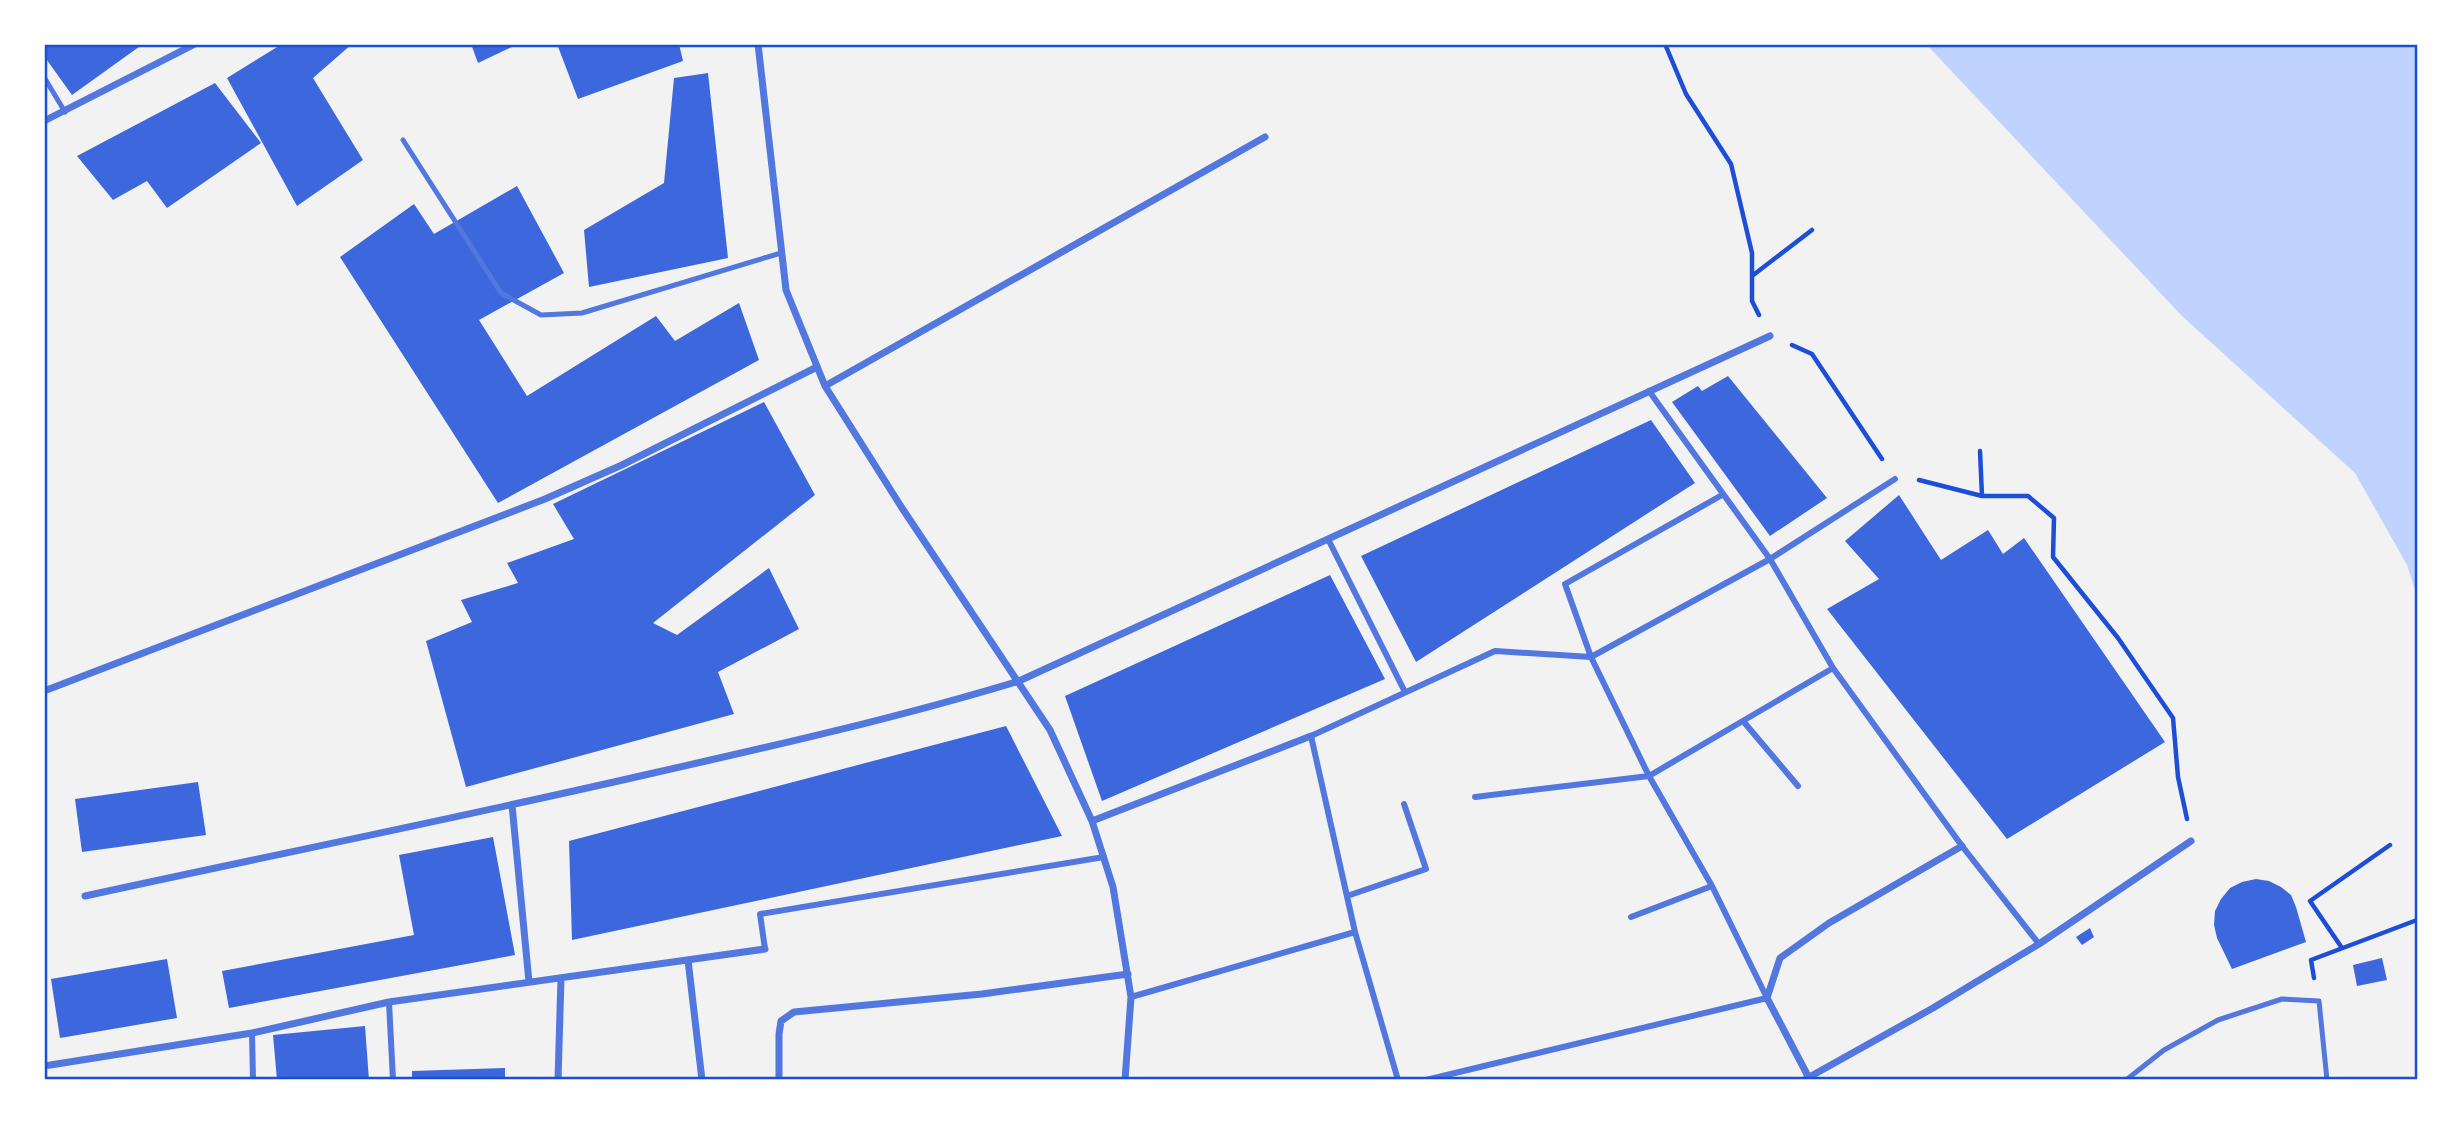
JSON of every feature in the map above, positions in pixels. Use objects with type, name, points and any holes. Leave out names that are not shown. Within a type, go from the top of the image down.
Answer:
[{"type":"street","points":[[44,121],[194,44]]},
{"type":"street","points":[[758,44],[786,290],[825,386],[902,508],[1050,730],[1092,821],[1113,887],[1131,997],[1125,1080]]},
{"type":"street","points":[[825,386],[1265,136]]},
{"type":"street","points":[[85,896],[512,805],[922,710],[1018,681],[1770,336]]},
{"type":"street","points":[[44,691],[545,499],[622,465],[817,366]]},
{"type":"street","points":[[1649,391],[1721,495],[1770,559],[1833,668],[1962,846],[2039,944]]},
{"type":"street","points":[[1092,821],[1311,736],[1494,651],[1591,657],[1770,559],[1895,479]]},
{"type":"street","points":[[1721,495],[1565,584],[1591,657],[1649,776],[1712,886],[1806,1079],[1933,1008],[2039,944],[2192,841]]},
{"type":"street","points":[[1328,539],[1405,692]]},
{"type":"street","points":[[1475,797],[1649,776],[1833,668]]},
{"type":"street","points":[[1743,721],[1798,786]]},
{"type":"street","points":[[1311,736],[1355,932],[1398,1080]]},
{"type":"street","points":[[1347,896],[1426,869],[1404,804]]},
{"type":"street","points":[[512,805],[529,982]]},
{"type":"street","points":[[1767,998],[1780,958],[1829,923],[1962,846]]},
{"type":"street","points":[[44,1066],[252,1033],[390,1002],[765,948],[760,914],[1104,857]]},
{"type":"street","points":[[1631,917],[1712,886]]},
{"type":"street","points":[[1131,997],[1355,932]]},
{"type":"street","points":[[688,960],[702,1080]]},
{"type":"street","points":[[779,1080],[781,1021],[794,1012],[982,994],[1128,974]]},
{"type":"street","points":[[558,1080],[561,978]]},
{"type":"street","points":[[1426,1080],[1767,998]]},
{"type":"street","points":[[390,1002],[393,1080]]},
{"type":"street","points":[[252,1033],[253,1080]]},
{"type":"lane","points":[[44,77],[65,112]]},
{"type":"lane","points":[[403,140],[501,293],[541,315],[582,313],[781,253]]},
{"type":"lane","points":[[2126,1080],[2164,1050],[2218,1020],[2282,999],[2319,1001],[2327,1080]]},
{"type":"path","points":[[1665,44],[1686,94],[1731,164],[1752,253],[1752,301],[1770,336],[1812,354],[1895,479],[1914,479],[1982,496],[2028,496],[2054,518],[2053,556],[2118,638],[2173,718],[2178,777],[2192,841]]},
{"type":"path","points":[[1752,277],[1812,230]]},
{"type":"path","points":[[1980,450],[1982,496]]},
{"type":"path","points":[[2342,948],[2310,901],[2390,845]]},
{"type":"path","points":[[2319,1001],[2311,960],[2417,920]]},
{"type":"water","points":[[1926,44],[2417,44],[2417,596],[2407,565],[2355,473],[2182,316]]},
{"type":"building","points":[[44,44],[143,44],[72,95],[44,56]]},
{"type":"building","points":[[282,44],[352,44],[313,78],[363,160],[297,206],[227,78]]},
{"type":"building","points":[[471,44],[518,44],[478,63]]},
{"type":"building","points":[[557,44],[679,44],[683,61],[578,99]]},
{"type":"building","points":[[708,73],[728,258],[589,287],[584,230],[664,183],[674,78]]},
{"type":"building","points":[[215,83],[261,143],[167,208],[147,181],[113,200],[77,156]]},
{"type":"building","points":[[517,186],[564,273],[479,320],[527,396],[656,316],[675,341],[739,303],[759,360],[498,503],[340,257],[414,204],[434,234]]},
{"type":"building","points":[[1728,376],[1827,498],[1770,536],[1672,402],[1698,386],[1702,391]]},
{"type":"building","points":[[764,402],[815,495],[653,623],[677,635],[769,568],[799,629],[718,672],[734,714],[466,787],[426,641],[472,622],[461,600],[518,583],[507,563],[574,539],[553,504]]},
{"type":"building","points":[[1651,420],[1695,483],[1416,662],[1361,556]]},
{"type":"building","points":[[1899,495],[1941,560],[1988,530],[2003,554],[2024,538],[2165,742],[2007,839],[1827,609],[1879,579],[1845,541]]},
{"type":"building","points":[[1330,575],[1385,679],[1102,801],[1065,696]]},
{"type":"building","points":[[1006,726],[1062,836],[572,940],[569,841]]},
{"type":"building","points":[[198,782],[206,835],[82,852],[75,799]]},
{"type":"building","points":[[493,837],[515,955],[229,1008],[222,971],[414,935],[399,855]]},
{"type":"building","points":[[2256,879],[2269,881],[2291,895],[2306,942],[2232,969],[2217,938],[2215,911],[2230,888]]},
{"type":"building","points":[[2090,928],[2094,937],[2082,945],[2076,937]]},
{"type":"building","points":[[2382,958],[2387,980],[2357,986],[2353,965]]},
{"type":"building","points":[[167,959],[177,1018],[60,1038],[51,979]]},
{"type":"building","points":[[365,1026],[369,1080],[277,1080],[273,1035]]},
{"type":"building","points":[[505,1068],[505,1080],[412,1080],[412,1071]]}]
